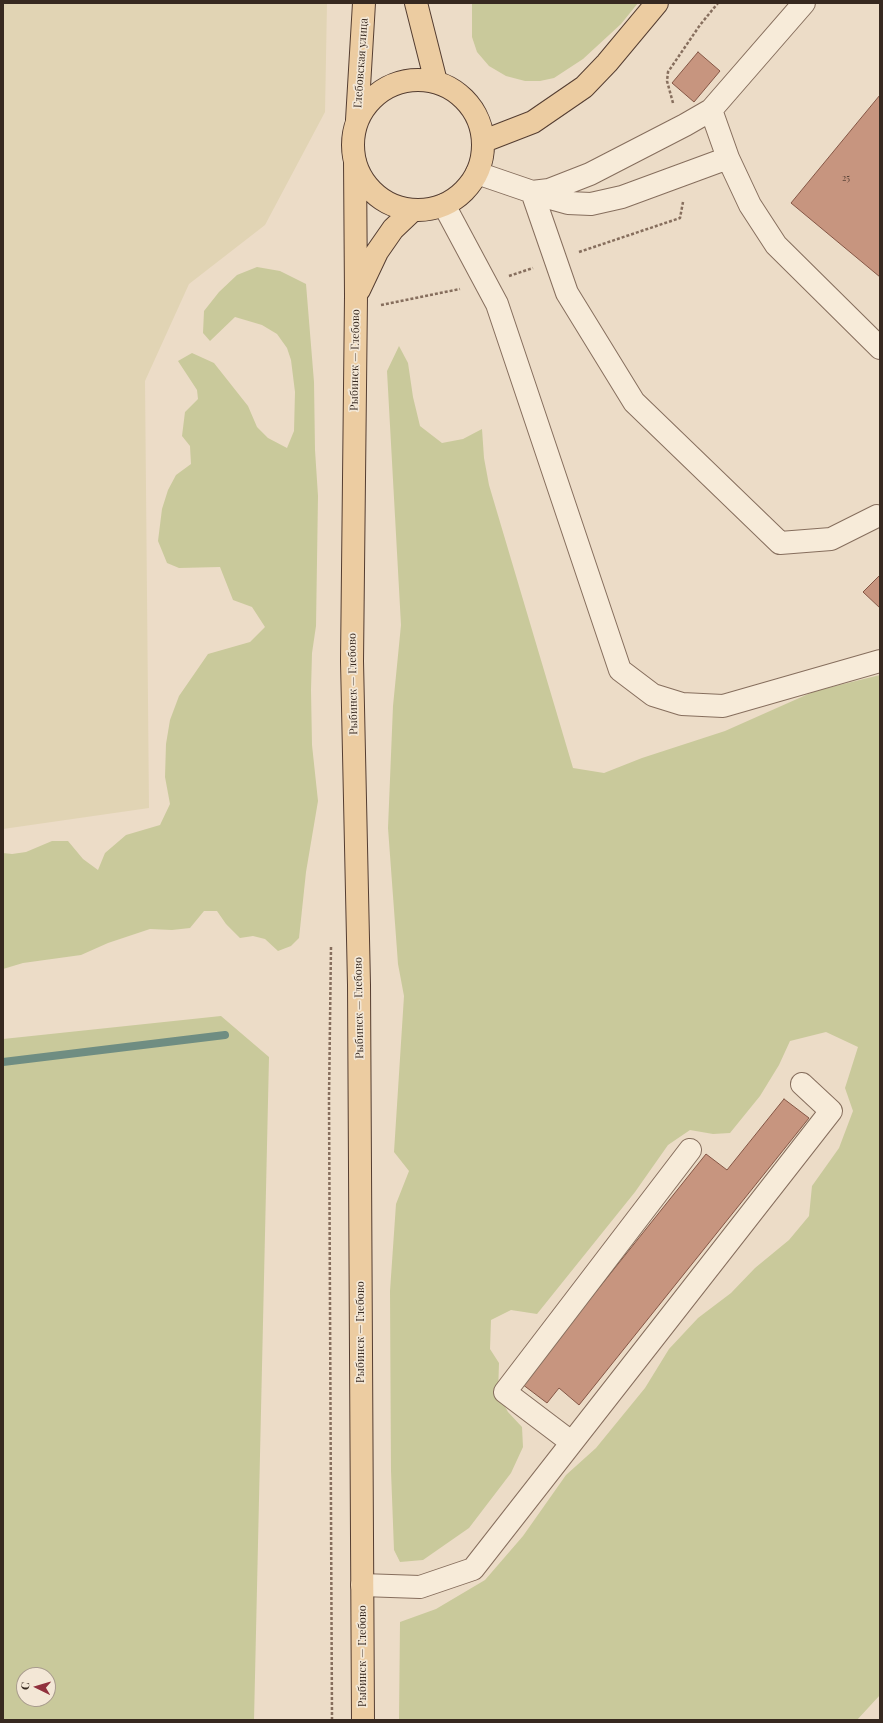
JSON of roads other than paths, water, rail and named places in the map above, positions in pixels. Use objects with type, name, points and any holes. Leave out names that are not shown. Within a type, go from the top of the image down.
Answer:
[{"type":"main road","name":"Глебовская улица","points":[[357,122],[364,3]]},
{"type":"main road","points":[[416,3],[436,82]]},
{"type":"main road","points":[[484,141],[533,122],[584,87],[607,63],[657,3]]},
{"type":"main road","points":[[420,80],[436,82],[451,88],[468,104],[480,125],[484,141],[483,157],[477,173],[469,186],[458,197],[444,205],[428,210],[412,210],[397,207],[382,200],[370,189],[361,176],[355,161],[354,138],[357,122],[364,108],[375,96],[388,87],[404,82],[420,80]]},
{"type":"main road","name":"Рыбинск — Глебово","points":[[355,161],[356,296],[352,660],[359,985],[363,1720]]},
{"type":"main road","name":"Рыбинск — Глебово","points":[[356,296],[377,252],[393,228],[412,210]]},
{"type":"street","points":[[532,192],[549,190],[590,174],[686,125],[711,110],[804,3]]},
{"type":"street","points":[[711,110],[728,158],[750,205],[776,245],[880,348]]},
{"type":"street","points":[[477,173],[568,203],[591,204],[602,203],[728,158]]},
{"type":"street","points":[[532,192],[567,293],[634,402],[780,543],[831,539],[878,516]]},
{"type":"street","points":[[444,205],[497,304],[620,670],[653,695],[682,704],[724,706],[880,661]]},
{"type":"street","points":[[362,1585],[420,1588],[473,1569],[831,1111],[802,1084]]},
{"type":"street","points":[[571,1442],[505,1392],[690,1150]]},
{"type":"waterway","points":[[3,1062],[225,1035]]}]
